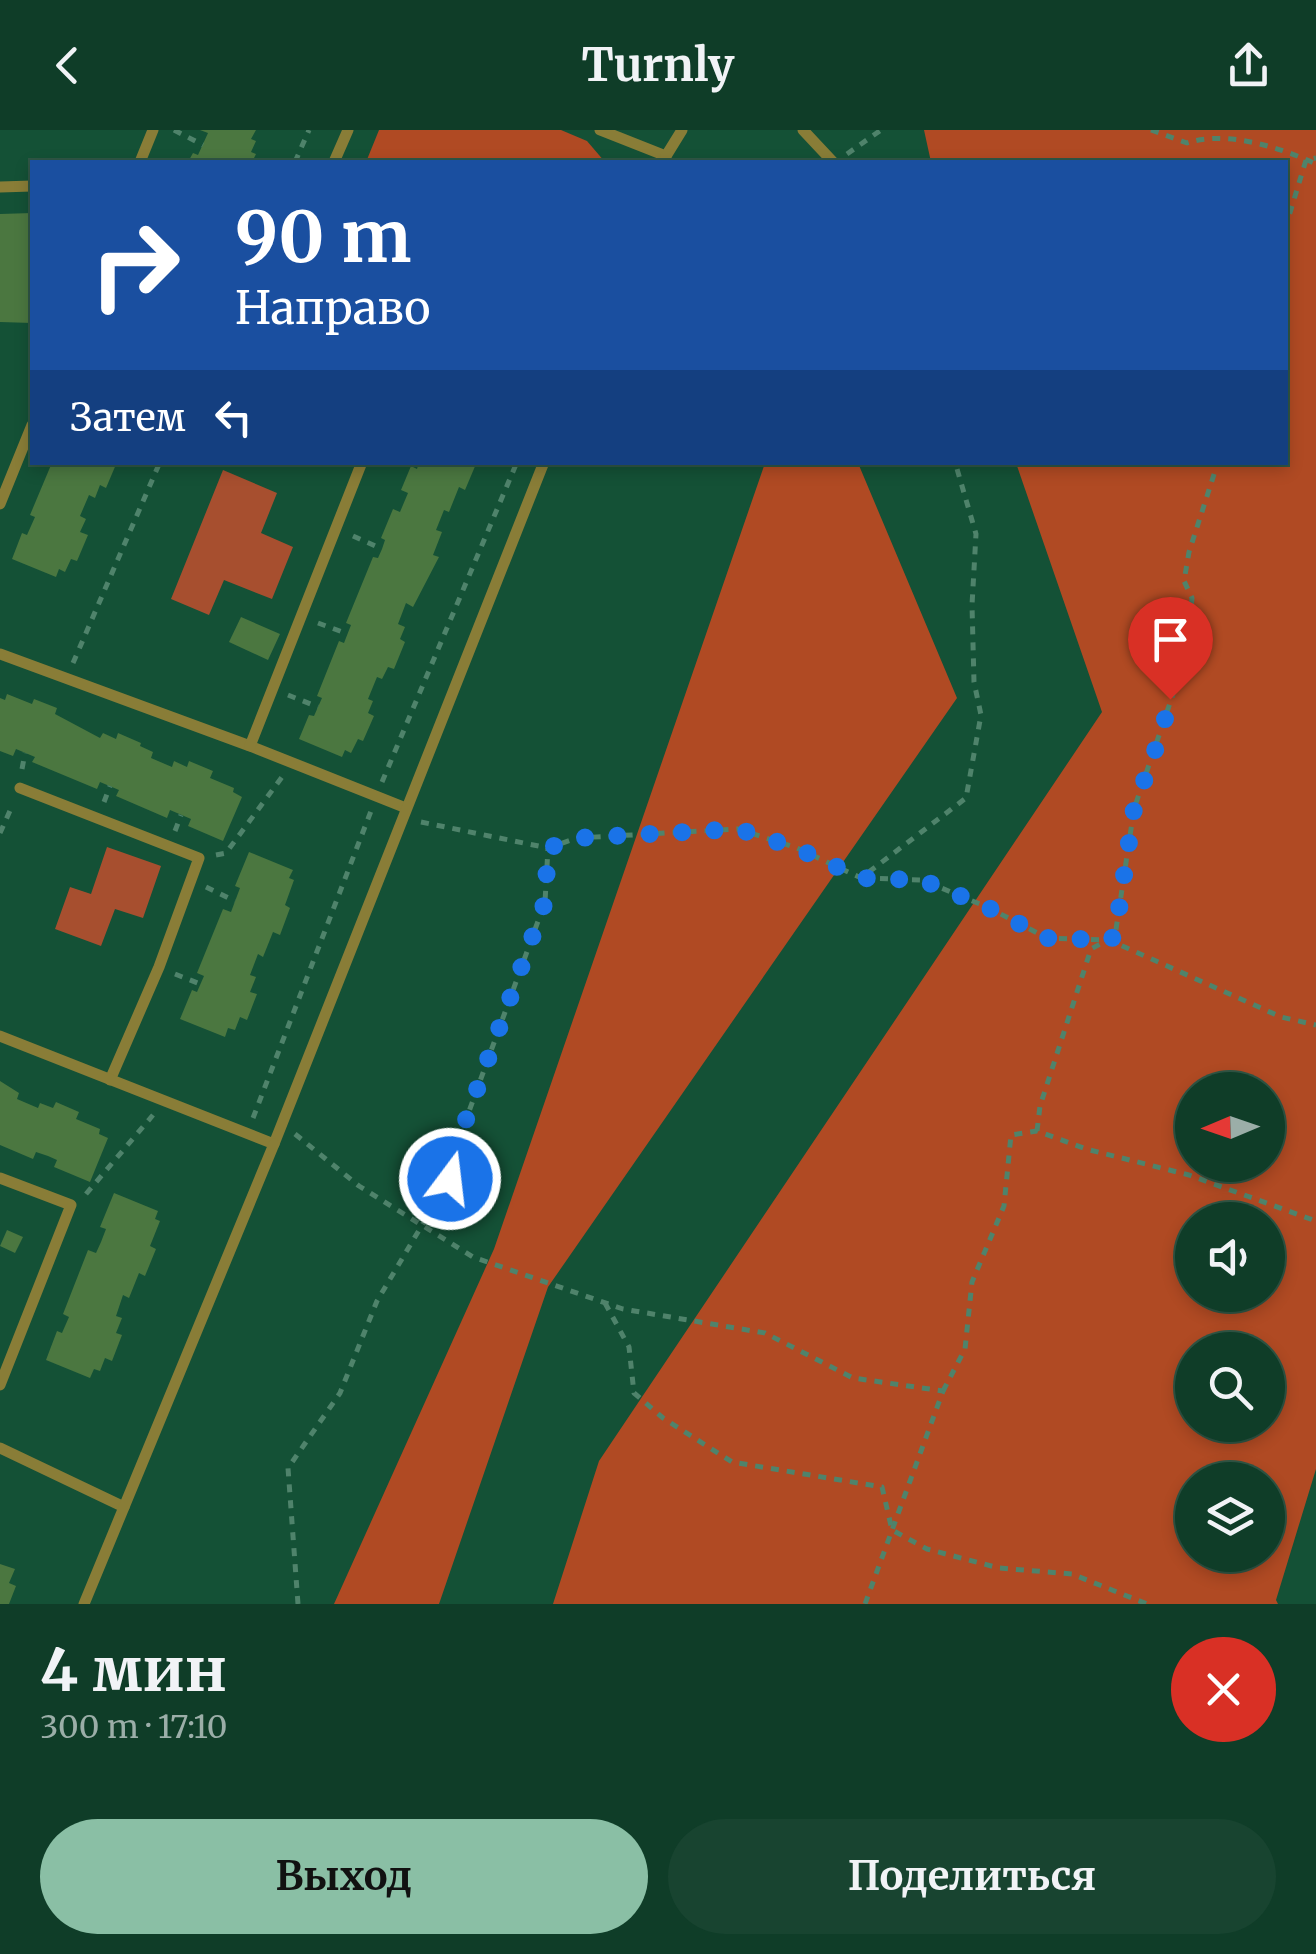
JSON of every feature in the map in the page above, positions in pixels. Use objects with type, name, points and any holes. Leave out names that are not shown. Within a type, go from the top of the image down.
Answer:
[{"type":"lane","points":[[141,160],[153,130]]},
{"type":"lane","points":[[335,160],[348,130]]},
{"type":"lane","points":[[600,130],[665,159],[682,130]]},
{"type":"lane","points":[[803,130],[831,160]]},
{"type":"lane","points":[[0,188],[30,186]]},
{"type":"lane","points":[[0,504],[30,430]]},
{"type":"lane","points":[[250,746],[361,465]]},
{"type":"lane","points":[[84,1604],[274,1144],[543,465]]},
{"type":"lane","points":[[0,654],[250,746],[376,796],[404,813]]},
{"type":"lane","points":[[20,788],[199,858],[159,967],[110,1080]]},
{"type":"lane","points":[[0,1036],[274,1144]]},
{"type":"lane","points":[[0,1178],[72,1205],[0,1385]]},
{"type":"lane","points":[[0,1448],[124,1507]]},
{"type":"path","points":[[174,130],[203,145]]},
{"type":"path","points":[[296,160],[308,130]]},
{"type":"path","points":[[836,160],[881,130]]},
{"type":"path","points":[[1151,130],[1187,143],[1199,137],[1250,138],[1316,161]]},
{"type":"path","points":[[1288,219],[1306,160]]},
{"type":"path","points":[[66,680],[159,465]]},
{"type":"path","points":[[247,1134],[376,796],[516,465]]},
{"type":"path","points":[[861,878],[966,798],[981,715],[974,682],[972,605],[976,534],[956,465]]},
{"type":"path","points":[[1037,1131],[1040,1106],[1090,950],[1115,936],[1134,809],[1187,653],[1192,598],[1184,580],[1217,465]]},
{"type":"path","points":[[335,529],[382,548]]},
{"type":"path","points":[[300,616],[348,634]]},
{"type":"path","points":[[271,688],[318,707]]},
{"type":"path","points":[[199,858],[226,853],[292,763]]},
{"type":"path","points":[[0,833],[20,788]]},
{"type":"path","points":[[404,813],[548,848],[577,838],[738,829],[796,848],[861,878],[922,880],[1047,938],[1109,940],[1281,1017],[1316,1025]]},
{"type":"path","points":[[298,1604],[288,1468],[340,1393],[377,1301],[463,1156],[459,1139],[545,902],[548,848]]},
{"type":"path","points":[[191,880],[236,900]]},
{"type":"path","points":[[159,967],[200,984]]},
{"type":"path","points":[[72,1205],[93,1190],[164,1101]]},
{"type":"path","points":[[282,1123],[358,1186],[473,1257],[623,1309],[766,1333],[853,1378],[944,1391]]},
{"type":"path","points":[[865,1604],[944,1391],[965,1349],[972,1282],[1004,1206],[1011,1135],[1037,1131],[1086,1150],[1189,1176],[1316,1221]]},
{"type":"path","points":[[605,1303],[628,1347],[634,1393],[663,1418],[732,1462],[882,1487],[892,1530],[926,1549],[998,1568],[1072,1574],[1147,1604]]},
{"type":"shaded area","points":[[379,130],[561,130],[587,141],[603,160],[367,160]]},
{"type":"shaded area","points":[[924,130],[1316,130],[1316,1469],[1285,1571],[1285,1462],[1175,1462],[1175,1572],[1285,1572],[1278,1604],[553,1604],[599,1461],[1102,712],[1017,465],[1288,465],[1288,160],[931,160]]},
{"type":"shaded area","points":[[764,465],[859,465],[957,698],[548,1287],[439,1604],[334,1604],[494,1249]]},
{"type":"shaded area","points":[[223,470],[277,493],[261,533],[293,547],[272,599],[224,580],[209,615],[171,599]]},
{"type":"shaded area","points":[[107,847],[161,866],[143,918],[115,909],[101,946],[55,929],[70,887],[91,894]]},
{"type":"building","points":[[200,130],[256,130],[251,139],[256,141],[251,152],[256,154],[253,160],[189,160],[193,153],[198,155],[208,133]]},
{"type":"building","points":[[30,213],[30,323],[0,322],[0,214]]},
{"type":"building","points":[[51,465],[116,465],[106,488],[100,485],[95,498],[89,495],[80,516],[86,519],[80,532],[88,535],[77,561],[71,559],[65,572],[59,569],[56,577],[12,559],[22,533],[27,535],[35,517],[30,515]]},
{"type":"building","points":[[418,465],[476,465],[465,490],[459,487],[436,530],[442,532],[433,555],[439,557],[413,607],[406,603],[398,624],[405,627],[400,639],[405,642],[394,669],[388,667],[382,679],[377,677],[368,699],[373,701],[368,713],[374,716],[363,741],[358,739],[351,753],[345,750],[342,757],[299,739],[309,715],[314,716],[322,698],[317,696],[339,641],[344,643],[351,625],[346,623],[373,557],[378,558],[382,549],[385,540],[381,538],[393,509],[400,512],[408,493],[401,490],[411,466],[417,469]]},
{"type":"building","points":[[241,617],[280,634],[268,660],[229,642]]},
{"type":"building","points":[[7,694],[57,708],[55,714],[100,738],[103,733],[116,739],[118,733],[141,743],[153,752],[151,758],[172,767],[174,761],[187,767],[189,761],[213,771],[210,778],[234,788],[233,792],[242,797],[223,841],[188,826],[191,819],[170,810],[167,818],[116,796],[119,790],[100,782],[97,789],[32,762],[35,757],[16,749],[13,756],[0,751],[0,698],[5,700]]},
{"type":"building","points":[[249,852],[293,870],[289,878],[294,880],[285,905],[290,908],[280,935],[273,932],[250,975],[256,977],[250,992],[257,994],[247,1020],[240,1017],[235,1030],[228,1028],[225,1037],[180,1019],[192,990],[197,992],[204,976],[197,973],[223,909],[231,912],[240,888],[235,886]]},
{"type":"building","points":[[0,1081],[19,1093],[17,1099],[38,1108],[40,1103],[53,1108],[56,1102],[79,1112],[76,1119],[100,1129],[99,1134],[108,1138],[90,1182],[54,1167],[57,1160],[48,1156],[36,1152],[33,1159],[0,1145]]},
{"type":"building","points":[[114,1193],[158,1211],[155,1219],[160,1221],[150,1246],[156,1249],[145,1276],[139,1273],[129,1298],[123,1295],[116,1316],[122,1318],[116,1333],[122,1335],[112,1361],[105,1358],[100,1371],[94,1369],[90,1378],[46,1360],[57,1331],[62,1333],[69,1317],[63,1314],[88,1250],[96,1253],[101,1242],[106,1229],[100,1227]]},
{"type":"building","points":[[7,1230],[23,1237],[15,1253],[0,1246]]},
{"type":"building","points":[[0,1564],[15,1569],[9,1583],[16,1586],[9,1604],[0,1604]]},
{"type":"route","points":[[450,1179],[463,1156],[459,1139],[545,902],[548,848],[577,838],[738,829],[796,848],[861,878],[922,880],[1047,938],[1109,940],[1115,936],[1134,809],[1170,699]]}]
